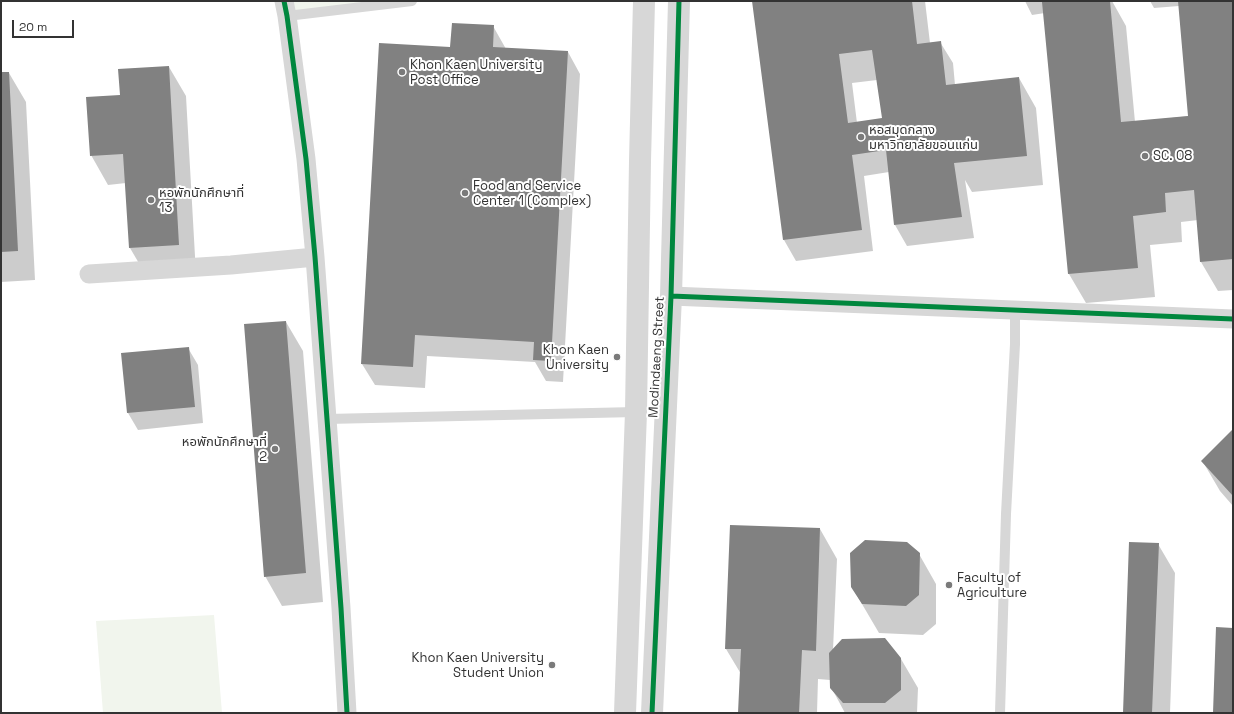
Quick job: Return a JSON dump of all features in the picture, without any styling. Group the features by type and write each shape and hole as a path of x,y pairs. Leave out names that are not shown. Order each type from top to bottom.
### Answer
{"street":[{"name":"Modindaeng Street","path":"625,713 636,412 644,1"},
{"name":"Modindaeng Street","path":"652,713 671,296 680,1"},
{"path":"286,8 306,159 315,257 341,608 347,713"},
{"path":"89,274 231,265 315,257"},
{"path":"671,296 1233,319"},
{"path":"628,619 656,621"}],"lane":[{"path":"286,8 412,1"},
{"path":"1000,713 1006,514 1015,344 1015,309"},
{"path":"327,419 636,412"}],"shaded area":[{"path":"284,1 412,1 287,16"},
{"path":"214,615 222,713 103,713 96,621"}],"building":[{"name":"หอสมุดกลาง มหาวิทยาลัยขอนแก่น","path":"752,1 912,1 917,44 941,41 946,85 1019,77 1027,156 954,163 962,217 894,225 886,150 852,155 862,230 783,240","holes":["872,50 882,118 848,123 839,54"]},
{"name":"SC. 08","path":"1110,1 1121,122 1188,116 1178,1 1233,1 1233,259 1200,262 1194,190 1165,193 1166,212 1133,216 1138,268 1068,274 1042,2"},
{"name":"Food and Service Center 1 (Complex)","path":"452,23 494,25 493,47 568,51 551,361 533,360 534,342 415,335 413,367 361,364 379,43 450,47"},
{"name":"หอพักนักศึกษาที่ 13","path":"169,66 179,245 129,248 123,154 90,156 86,97 120,95 118,69"},
{"path":"1,72 9,72 18,251 1,252"},
{"name":"หอพักนักศึกษาที่ 2","path":"286,321 306,573 264,577 244,324"},
{"path":"189,347 195,407 127,413 121,353"},
{"path":"1233,429 1233,496 1201,461"},
{"path":"730,525 820,528 816,651 802,650 799,713 738,713 741,649 725,649"},
{"path":"865,540 907,542 920,553 919,595 906,606 862,604 851,587 850,553"},
{"path":"1129,542 1159,543 1152,713 1123,713"},
{"path":"1216,627 1233,628 1233,713 1213,713"},
{"path":"885,638 901,658 901,690 885,703 843,703 830,688 829,653 842,639"}],"cycle path":[{"path":"284,1 306,159 315,257 341,608 347,713"},
{"path":"652,713 671,296 679,1"},
{"path":"671,296 1233,319"}],"place":[{"name":"Khon Kaen University Post Office","path":"402,72"},
{"name":"หอสมุดกลาง มหาวิทยาลัยขอนแก่น","path":"861,137"},
{"name":"SC. 08","path":"1145,156"},
{"name":"Food and Service Center 1 (Complex)","path":"465,193"},
{"name":"หอพักนักศึกษาที่ 13","path":"151,200"},
{"name":"Khon Kaen University","path":"617,357"},
{"name":"หอพักนักศึกษาที่ 2","path":"275,449"},
{"name":"Faculty of Agriculture","path":"949,585"},
{"name":"Khon Kaen University Student Union","path":"552,665"}]}
